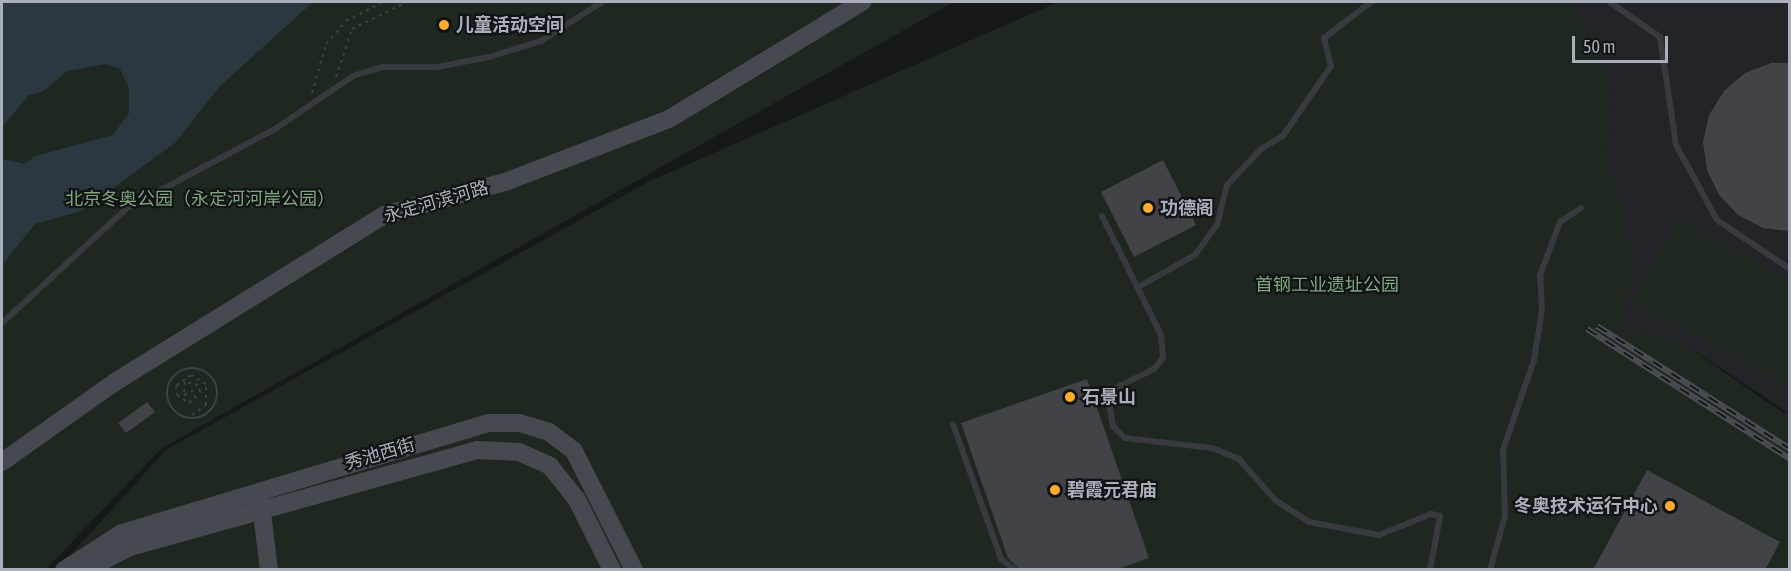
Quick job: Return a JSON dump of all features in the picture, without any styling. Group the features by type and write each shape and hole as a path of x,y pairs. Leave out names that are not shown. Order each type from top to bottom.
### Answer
{"street":[{"name":"永定河滨河路","path":"2,462 116,382 384,215 505,182 669,119 862,2"},
{"name":"秀池西街","path":"64,570 122,533 258,489 488,423 520,423 549,432 574,451 634,570"},
{"name":"秀池西街","path":"85,570 130,547 262,508 478,450 519,452 550,466 577,500 612,570"},
{"path":"258,489 269,570"}],"lane":[{"path":"2,323 127,208 331,91 382,67 437,67 541,41 602,2"},
{"path":"1138,287 1195,255 1217,225 1227,185 1261,149 1283,136 1331,66 1324,38 1371,2"},
{"path":"1610,2 1660,37 1676,145 1717,220 1790,269"},
{"path":"1490,570 1505,516 1503,450 1534,360 1542,310 1540,275 1560,222 1581,208"},
{"path":"1101,216 1161,335 1163,358 1154,369 1107,392 1113,426 1125,438 1212,448 1239,459 1275,500 1309,522 1380,535 1431,514 1440,516 1430,570"},
{"path":"953,424 1001,559 1015,570"}],"path":[{"path":"314,102 312,87 326,44 346,21 383,2"},
{"path":"331,91 352,29 407,2"},
{"path":"192,415 207,414 218,405 209,375 186,369 174,373 168,402 177,413 192,415 206,405 206,384 191,375 176,386 177,395 189,404 200,392 198,385 185,382 184,395 196,389"}],"shaded area":[{"path":"2,2 313,2 219,87 175,143 81,211 35,224 2,265 2,159 25,164 35,156 113,135 129,113 129,88 120,69 106,64 67,71 42,92 29,95 2,127"},
{"path":"1572,2 1789,2 1789,413 1682,343 1620,330 1635,263 1607,154 1611,84"}],"green space":[{"name":"北京冬奥公园（永定河河岸公园）","path":"2,2 954,2 162,448 45,570 2,569"},
{"name":"首钢工业遗址公园","path":"1058,2 1572,2 1611,84 1607,154 1635,263 1620,330 1682,343 1783,413 1789,412 1789,569 57,570 166,450 648,182"},
{"path":"1677,219 1789,279 1789,386 1633,302"}],"building":[{"path":"1771,63 1790,63 1790,231 1763,228 1738,215 1719,195 1707,170 1703,142 1709,115 1724,91 1745,73"},
{"name":"功德阁","path":"1163,160 1196,225 1134,257 1101,192"},
{"name":"碧霞元君庙","path":"1087,379 1149,558 1115,570 1020,570 1008,558 961,423"},
{"path":"147,402 155,412 126,433 118,423"},
{"name":"冬奥技术运行中心","path":"1647,470 1780,542 1765,570 1593,570"}],"railway":[{"path":"1597,326 1790,449"},
{"path":"1587,329 1790,459"}],"place":[{"name":"儿童活动空间","path":"444,25"},
{"name":"功德阁","path":"1148,208"},
{"name":"石景山","path":"1070,397"},
{"name":"碧霞元君庙","path":"1055,490"},
{"name":"冬奥技术运行中心","path":"1670,506"}]}
